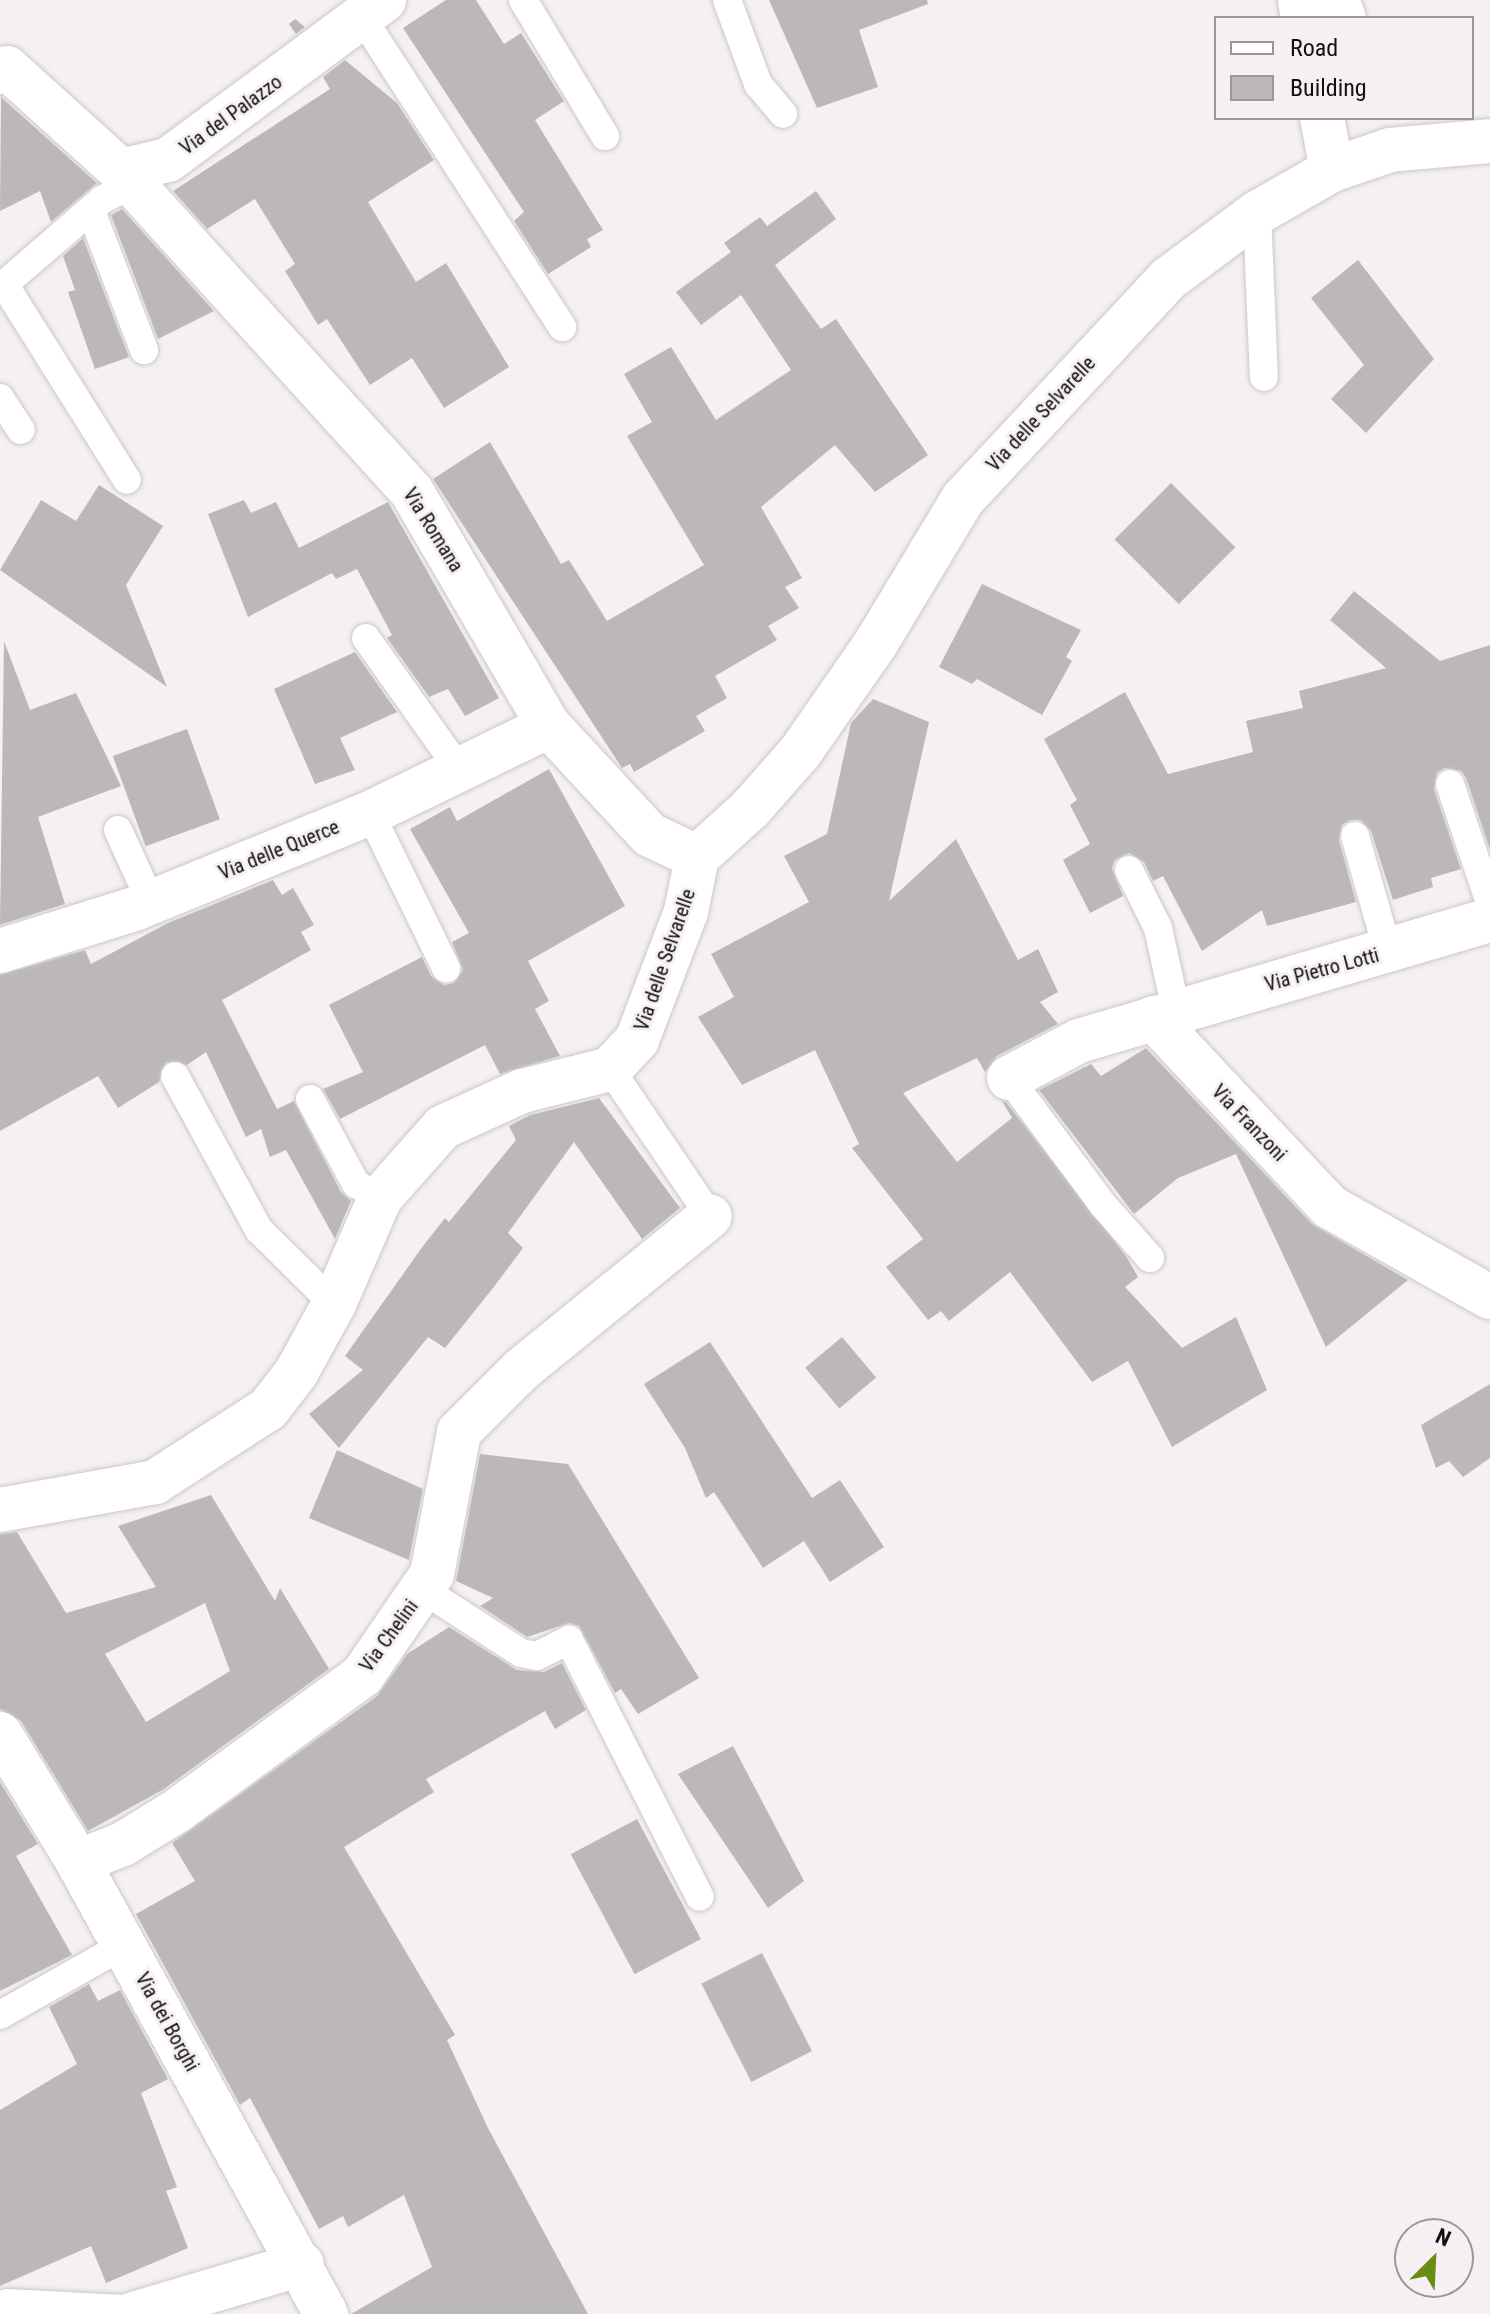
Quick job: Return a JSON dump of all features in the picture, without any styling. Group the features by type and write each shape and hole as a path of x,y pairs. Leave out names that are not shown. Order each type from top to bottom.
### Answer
{"street":[{"name":"Via del Palazzo","path":"126,179 168,160 374,10"},
{"path":"2,65 126,179"},
{"path":"1322,120 1332,170"},
{"name":"Via delle Selvarelle","path":"610,1069 637,1040 686,912 697,857 751,808 801,751 876,643 963,499 1006,449 1168,279 1257,213 1332,170 1384,134 1490,141"},
{"name":"Via Romana","path":"126,179 412,492 549,726 650,835 697,857"},
{"name":"Via delle Querce","path":"0,951 151,902 370,813 549,726"},
{"name":"Via Pietro Lotti","path":"1164,1014 1388,952 1490,920"},
{"path":"1009,1078 1079,1041 1164,1014"},
{"name":"Via Franzoni","path":"1164,1014 1330,1207 1490,1297"},
{"path":"0,1510 155,1482 268,1409 296,1373 334,1304 380,1198 443,1127 522,1091 610,1069"},
{"name":"Via Chelini","path":"78,1862 123,1844 178,1810 362,1676 432,1574 459,1432 522,1369 710,1216"},
{"name":"Via dei Borghi","path":"0,1734 78,1862 302,2264 326,2314"},
{"path":"138,2312 302,2264"}],"lane":[{"path":"523,0 605,136"},
{"path":"727,0 758,84 783,114"},
{"path":"374,10 562,327"},
{"path":"126,179 2,286 127,480"},
{"path":"91,211 144,350"},
{"path":"1257,213 1264,377"},
{"path":"0,398 21,430"},
{"path":"366,638 460,771"},
{"path":"1450,784 1490,903"},
{"path":"370,813 446,968"},
{"path":"118,830 151,902"},
{"path":"1355,836 1388,952"},
{"path":"1129,870 1158,928 1164,1014"},
{"path":"610,1069 710,1216"},
{"path":"175,1076 259,1230 334,1304"},
{"path":"1009,1078 1103,1205 1150,1258"},
{"path":"310,1099 356,1184 380,1198"},
{"path":"422,1589 521,1653 537,1656 569,1640 700,1897"},
{"path":"0,2015 124,1945"},
{"path":"7,2303 138,2312"}],"building":[{"path":"446,0 476,0 504,44 521,33 564,101 535,120 603,230 587,239 591,247 548,274 514,221 524,212 403,28"},
{"path":"769,0 927,0 928,4 859,30 878,87 817,108"},
{"path":"295,19 305,27 296,34 289,24"},
{"path":"345,60 397,103 434,160 368,202 416,282 446,263 509,367 444,408 412,358 370,385 327,319 318,325 285,271 295,264 255,199 207,229 173,191 330,89 323,77"},
{"path":"1,97 97,183 51,222 40,191 0,211"},
{"path":"816,191 836,219 775,265 821,329 836,319 928,455 875,492 835,445 761,507 802,578 785,587 799,608 768,626 777,640 715,676 727,698 696,716 705,731 634,772 630,764 622,768 433,479 490,442 561,564 569,560 607,621 704,565 627,436 652,422 624,374 671,347 716,420 791,370 741,295 701,325 676,292 731,252 724,243 760,217 767,226"},
{"path":"122,209 214,311 158,339 111,215"},
{"path":"83,238 129,357 95,369 68,292 75,290 63,256"},
{"path":"1358,260 1434,359 1366,433 1331,399 1364,365 1311,298"},
{"path":"1171,483 1235,547 1179,604 1114,540"},
{"path":"99,485 163,526 126,585 167,687 0,570 41,500 76,521"},
{"path":"244,500 251,513 276,502 299,548 388,502 499,698 465,716 448,689 429,697 387,638 392,635 357,569 336,579 332,573 248,617 208,514"},
{"path":"982,584 1081,630 1066,657 1072,661 1042,715 977,679 972,684 939,667"},
{"path":"1354,591 1440,661 1490,645 1490,850 1466,778 1461,771 1445,768 1437,773 1434,789 1461,869 1431,878 1433,887 1393,900 1371,831 1360,820 1351,820 1342,825 1339,840 1356,902 1267,926 1262,910 1202,951 1163,876 1153,881 1144,862 1129,853 1115,860 1112,868 1123,896 1090,913 1063,860 1090,844 1070,805 1077,800 1044,739 1125,692 1168,774 1253,752 1246,721 1303,708 1299,691 1386,668 1330,620"},
{"path":"4,641 30,710 76,693 121,786 38,817 65,904 0,925"},
{"path":"355,652 397,712 340,738 355,770 315,784 274,689"},
{"path":"873,699 929,722 889,901 956,839 1018,960 1038,949 1058,992 1040,1002 1058,1024 997,1056 985,1072 977,1058 903,1093 957,1162 1012,1118 1002,1101 1006,1102 1126,1256 1138,1277 1125,1287 1182,1348 1236,1317 1267,1390 1172,1447 1128,1361 1092,1382 1010,1272 949,1321 941,1311 928,1320 886,1267 923,1239 852,1148 859,1144 815,1050 742,1085 698,1017 734,997 711,954 809,902 784,856 827,834 851,723"},
{"path":"187,729 220,819 146,846 113,756"},
{"path":"549,769 625,906 528,961 549,1001 535,1009 560,1056 500,1074 485,1045 340,1119 323,1089 363,1072 329,1005 422,957 431,976 444,985 454,983 463,970 452,942 469,933 410,829 450,807 457,821"},
{"path":"273,880 282,895 293,888 314,925 301,932 311,950 222,1000 277,1109 294,1101 341,1192 351,1201 335,1239 286,1150 270,1157 261,1129 246,1137 206,1052 187,1065 166,1062 159,1082 118,1108 98,1076 0,1131 0,975 85,950 91,964 168,923"},
{"path":"1146,1048 1312,1224 1408,1280 1326,1347 1236,1154 1178,1178 1134,1214 1039,1090 1091,1064 1101,1076"},
{"path":"599,1098 680,1208 642,1239 574,1142 508,1233 523,1248 493,1288 445,1348 428,1337 339,1448 309,1414 363,1370 345,1356 445,1218 449,1222 516,1140 509,1126 530,1115"},
{"path":"842,1337 876,1378 839,1408 805,1368"},
{"path":"710,1342 812,1498 840,1480 884,1547 830,1582 804,1541 763,1568 714,1492 706,1498 685,1448 644,1384"},
{"path":"1490,1384 1490,1458 1463,1477 1449,1461 1436,1468 1421,1425"},
{"path":"337,1450 423,1489 409,1560 309,1518"},
{"path":"480,1454 568,1464 699,1678 638,1714 621,1689 615,1693 579,1626 569,1623 527,1637 480,1606 493,1598 456,1581"},
{"path":"211,1495 275,1601 280,1588 329,1669 164,1789 88,1831 21,1721 0,1709 0,1534 17,1532 66,1613 156,1587 118,1526","holes":["205,1603 230,1671 146,1722 105,1654"]},
{"path":"449,1627 517,1670 544,1672 562,1663 586,1710 555,1729 545,1711 426,1779 434,1792 344,1847 455,2035 447,2040 488,2128 588,2314 351,2314 432,2267 404,2195 348,2227 343,2216 319,2229 250,2098 240,2105 136,1914 195,1881 172,1843 377,1696 407,1654"},
{"path":"733,1746 804,1881 768,1908 678,1774"},
{"path":"0,1782 38,1844 16,1856 72,1955 0,1991"},
{"path":"637,1819 701,1939 635,1974 571,1854"},
{"path":"762,1953 812,2051 751,2082 701,1984"},
{"path":"89,1984 98,2001 120,1990 168,2079 141,2093 177,2187 166,2191 188,2248 106,2283 91,2246 0,2286 0,2110 77,2064 49,2007"}]}
